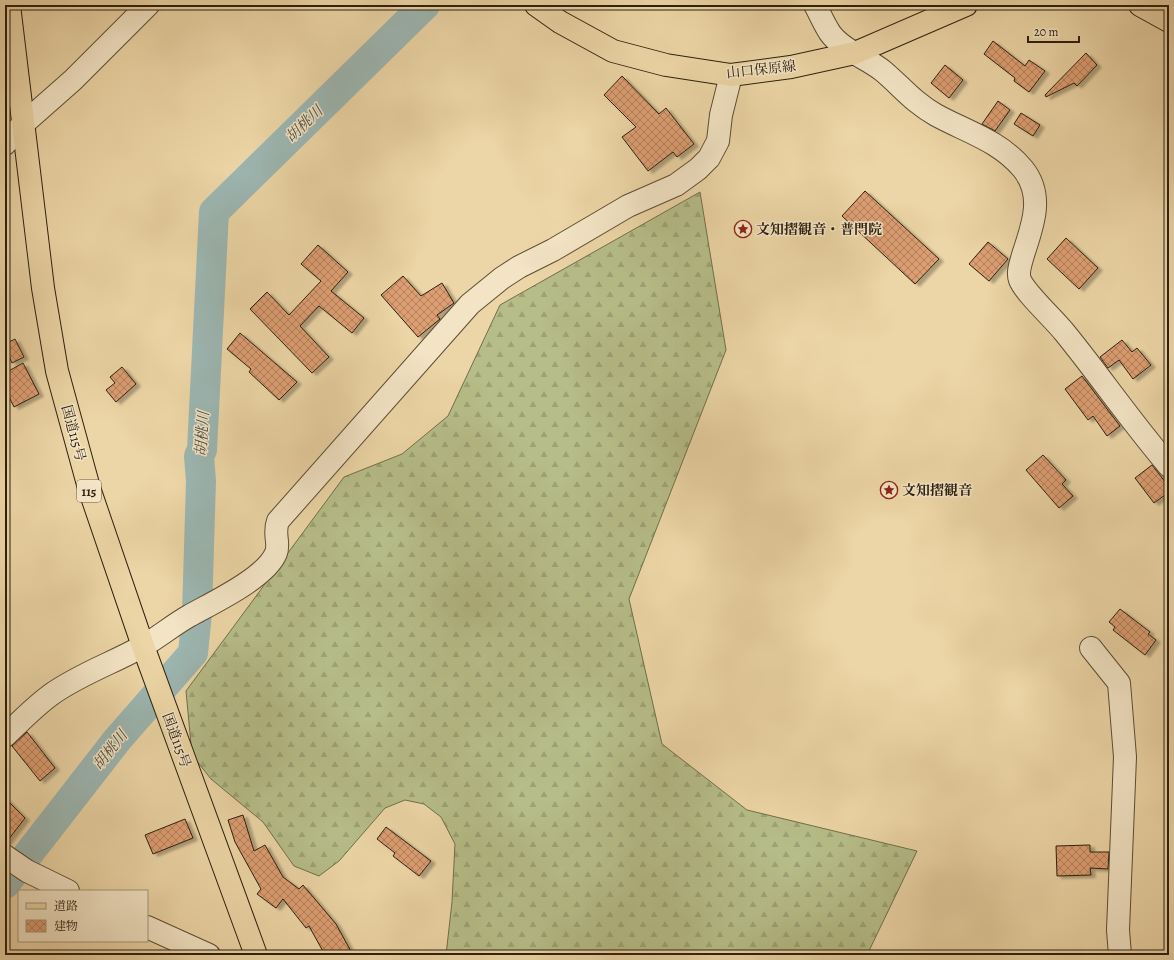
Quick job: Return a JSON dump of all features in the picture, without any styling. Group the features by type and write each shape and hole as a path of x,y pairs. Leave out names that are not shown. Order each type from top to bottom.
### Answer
{"main road":[{"name":"国道115号","path":"9,5 22,125 43,288 57,371 88,488 143,646 256,955"},
{"name":"山口保原線","path":"536,5 560,22 613,50 666,65 731,76 791,67 855,53 966,5"},
{"path":"1140,5 1169,21"}],"street":[{"path":"5,144 22,125 73,80 148,5"},
{"path":"815,5 830,33 839,42 883,71 913,100 936,115 997,145 1022,168 1028,176 1037,205 1019,270 1020,280 1027,290 1065,332 1135,426 1169,466"},
{"path":"5,736 52,694 78,678 143,646 188,616 224,598 264,570 276,553 277,542 275,529 278,521 470,304 502,278 519,267 553,250 628,206 676,185 698,169 709,158 718,141 721,115 731,76"},
{"path":"1090,648 1119,683 1125,757 1118,930 1120,955"},
{"path":"5,856 27,871 66,890"},
{"path":"148,927 209,955"}],"green space":[{"path":"700,192 726,350 629,599 662,744 747,810 917,851 867,955 446,955 452,902 455,844 441,817 424,804 405,800 385,808 339,861 319,876 294,866 263,822 211,779 192,755 186,691 344,477 402,454 448,416 500,305"}],"building":[{"path":"993,41 1025,66 1029,60 1045,71 1029,92 1014,81 1015,78 984,54"},
{"path":"1086,53 1097,65 1077,86 1074,83 1046,97 1045,95"},
{"path":"945,65 963,80 949,98 931,83"},
{"path":"622,76 659,114 666,108 694,144 677,157 673,152 648,171 622,137 636,127 604,95"},
{"path":"998,101 1010,110 995,131 982,124"},
{"path":"1021,113 1040,125 1033,136 1014,124"},
{"path":"865,191 939,259 915,284 842,216"},
{"path":"1066,238 1098,268 1079,289 1047,259"},
{"path":"988,242 1008,259 989,281 969,264"},
{"path":"318,245 348,272 331,291 364,318 352,333 319,306 300,326 329,357 312,373 250,309 267,292 289,315 321,281 301,264"},
{"path":"403,276 421,296 442,283 454,303 437,315 440,319 418,337 381,295"},
{"path":"240,333 297,382 279,400 249,372 251,369 227,349"},
{"path":"15,339 24,357 12,363 5,348 5,344"},
{"path":"1122,340 1132,352 1137,348 1151,365 1133,379 1119,360 1108,368 1100,357"},
{"path":"23,363 39,394 14,407 5,389 5,373"},
{"path":"122,367 136,384 116,402 106,390 115,383 110,377"},
{"path":"1082,376 1120,426 1107,436 1093,416 1088,420 1065,389"},
{"path":"1043,455 1066,480 1062,484 1073,496 1059,508 1026,470"},
{"path":"1152,465 1169,487 1169,492 1154,503 1135,478"},
{"path":"1120,609 1150,632 1148,634 1156,640 1145,655 1113,630 1115,627 1109,622"},
{"path":"27,732 55,768 40,781 12,746"},
{"path":"5,798 25,818 5,844"},
{"path":"243,815 254,851 265,845 283,877 299,889 303,885 336,924 353,955 325,955 309,926 306,928 283,899 276,908 257,894 261,889 235,842 228,820"},
{"path":"185,819 193,838 153,854 145,835"},
{"path":"386,827 431,861 419,876 393,856 395,853 377,839"},
{"path":"1090,845 1090,852 1109,852 1108,869 1090,868 1091,875 1057,876 1056,846"}],"waterway":[{"name":"胡桃川","path":"5,884 117,740 193,653 197,613 201,481 199,456 202,450 214,212 425,5"}],"place":[{"name":"文知摺観音・普門院","path":"743,229"},
{"name":"文知摺観音","path":"889,490"}]}
